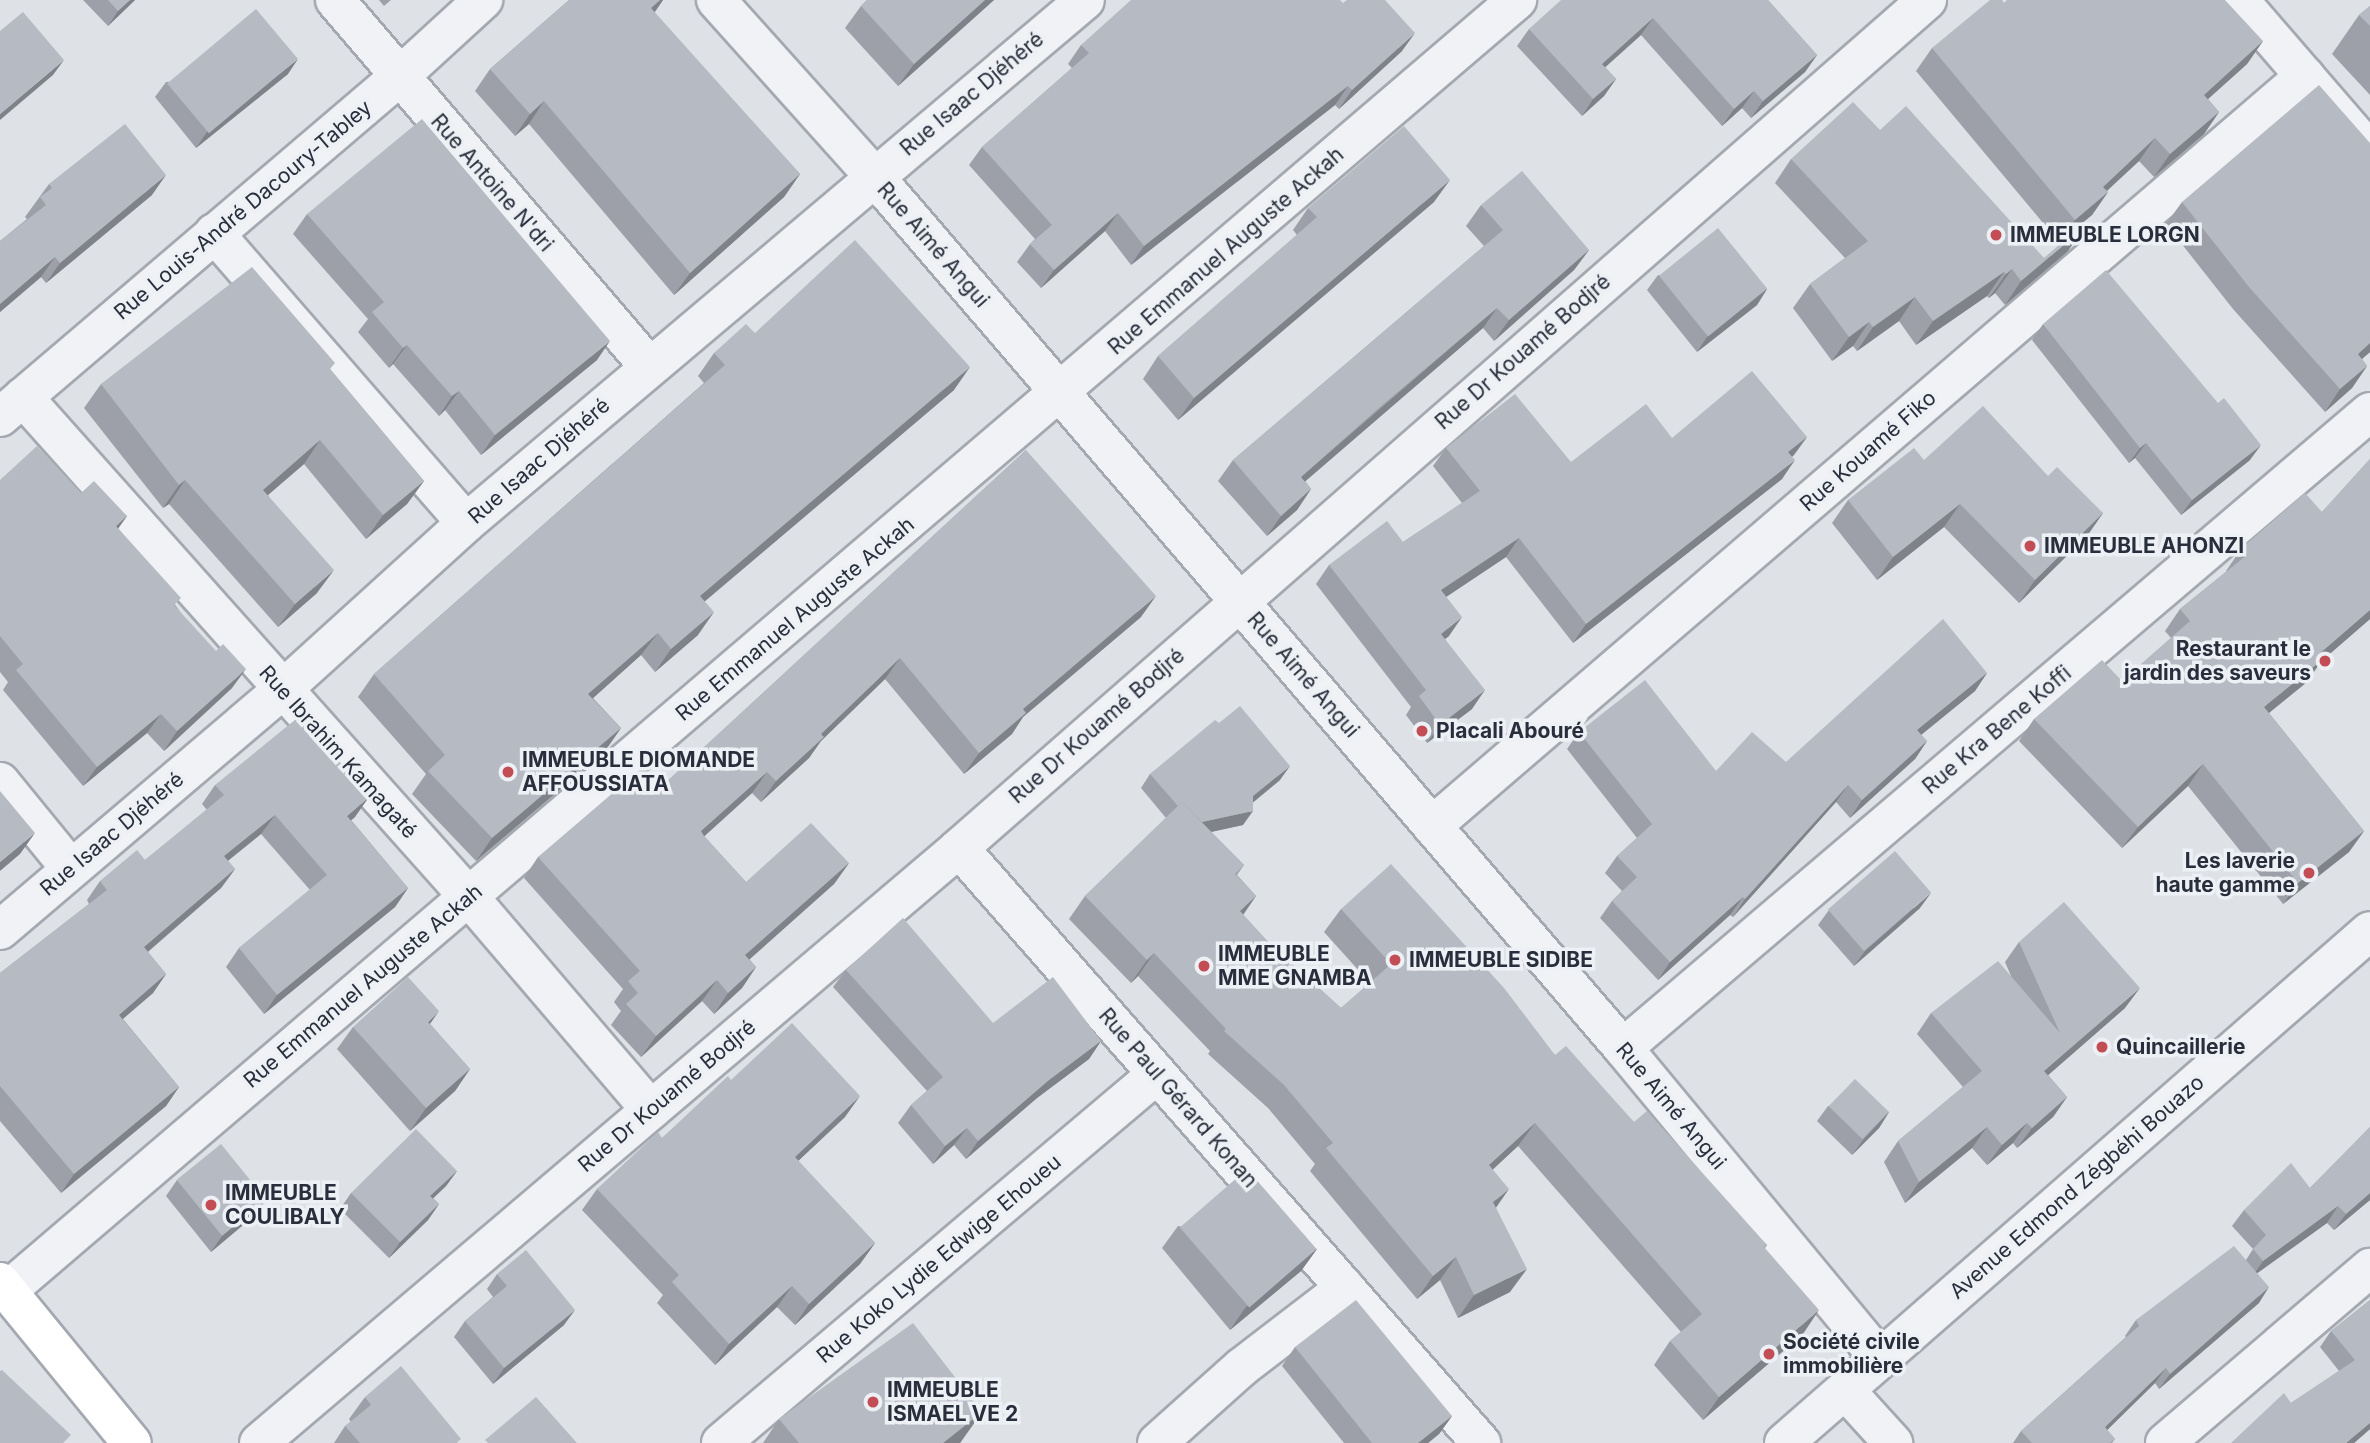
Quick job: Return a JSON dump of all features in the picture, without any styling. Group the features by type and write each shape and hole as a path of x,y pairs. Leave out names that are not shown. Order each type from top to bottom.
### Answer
{"street":[{"name":"Rue Antoine N'dri","path":"335,0 649,366"},
{"name":"Rue Louis-André Dacoury-Tabley","path":"12,407 400,76 483,0"},
{"name":"Rue Aimé Angui","path":"716,0 874,176 1623,1048 1880,1359"},
{"name":"Rue Isaac Djéhéré","path":"0,930 282,690 466,523 649,366 1085,0"},
{"name":"Rue Emmanuel Auguste Ackah","path":"4,1286 469,897 1517,0"},
{"path":"2239,0 2370,152"},
{"name":"Rue Dr Kouamé Bodjré","path":"260,1443 959,848 1914,4"},
{"name":"Rue Kouamé Fiko","path":"1432,826 2305,76"},
{"path":"214,233 466,523"},
{"name":"Rue Ibrahim Kamagaté","path":"12,407 282,690 469,897 651,1110"},
{"name":"Rue Kra Bene Koffi","path":"1623,1048 2370,412"},
{"path":"0,782 71,869"},
{"name":"Rue Paul Gérard Konan","path":"959,848 1481,1443"},
{"name":"Avenue Edmond Zégbéhi Bouazo","path":"1784,1443 2370,931"},
{"name":"Rue Koko Lydie Edwige Ehoueu","path":"722,1443 1157,1074"},
{"path":"2165,1443 2370,1268"},
{"path":"4,1286 132,1443"},
{"path":"1157,1443 1242,1367 1345,1288"},
{"path":"1845,1390 1893,1443"}],"building":[{"path":"108,0 130,0 118,11"},
{"path":"569,0 660,0 651,8 800,174 690,273 544,101 530,114 490,69"},
{"path":"867,0 985,0 914,64 861,6"},
{"path":"1131,0 1340,0 1343,3 1347,0 1385,0 1415,33 1352,90 1348,86 1144,246 1118,213 1054,270 1030,244 1052,225 982,147 1089,53 1081,45"},
{"path":"1561,0 1768,0 1817,55 1763,101 1754,91 1734,109 1653,18 1602,64 1616,79 1593,99 1529,29"},
{"path":"1990,0 2002,0 2004,3 2007,0 2225,0 2263,41 2204,95 2219,112 2170,154 2155,138 2103,187 2108,192 2075,220 1932,48"},
{"path":"2370,6 2370,26 2359,15"},
{"path":"256,9 298,59 209,133 167,84"},
{"path":"23,12 64,60 0,114 0,31"},
{"path":"2319,85 2370,143 2370,343 2358,354 2367,366 2340,389 2249,287 2182,202"},
{"path":"1853,102 1880,130 1906,106 2044,258 2083,224 2085,227 2021,281 2012,269 2006,274 2004,272 1933,321 1915,297 1873,327 1869,322 1849,337 1810,284 1868,241 1791,159"},
{"path":"422,119 610,341 495,435 459,391 452,396 407,345 403,348 372,312 384,302 307,214"},
{"path":"125,124 166,175 60,263 55,257 0,304 0,241 46,205 40,197 52,188 49,184"},
{"path":"1404,126 1450,180 1194,398 1158,356 1317,217 1308,208"},
{"path":"1522,171 1589,250 1509,320 1497,308 1380,407 1301,477 1311,489 1281,516 1233,460 1503,230 1481,205"},
{"path":"1718,228 1767,289 1708,336 1659,276"},
{"path":"855,240 970,367 700,596 714,612 671,649 658,633 588,694 621,728 492,838 428,771 445,755 374,674 725,365 714,353 746,324 755,333"},
{"path":"252,267 335,363 330,369 424,481 383,515 320,440 263,490 334,570 295,604 185,480 179,485 101,384"},
{"path":"2106,270 2218,403 2224,398 2261,445 2192,500 2146,443 2140,448 2043,324"},
{"path":"1752,371 1807,437 1788,452 1795,460 1586,624 1519,538 1441,590 1462,617 1441,634 1485,690 1440,725 1419,696 1426,690 1329,565 1387,521 1403,542 1480,491 1446,448 1515,394 1571,462 1646,404 1672,438"},
{"path":"1983,406 2048,476 2057,467 2103,513 2035,580 1960,504 1893,557 1848,500 1914,448 1924,460"},
{"path":"37,446 81,493 94,481 127,516 116,526 181,598 174,605 216,651 223,644 246,669 177,731 161,714 97,767 16,670 23,664 0,636 0,480"},
{"path":"1026,450 1156,596 1023,709 1026,713 979,753 900,658 821,734 824,737 776,781 767,772 701,831 704,836 746,882 811,823 849,863 745,955 756,967 728,993 717,980 656,1036 626,1004 638,993 628,981 640,971 538,857 643,767 661,787"},
{"path":"2370,459 2370,610 2318,655 2322,660 2264,707 2364,831 2298,883 2203,764 2138,827 2034,719 2102,660 2122,681 2190,621 2180,609 2247,555 2241,549 2305,493 2322,512"},
{"path":"1943,619 1987,673 1917,730 1927,741 1862,800 1848,785 1745,899 1743,897 1670,962 1612,901 1637,877 1617,856 1652,824 1579,732 1645,680 1716,771 1752,732 1786,762"},
{"path":"1240,706 1290,766 1253,796 1253,811 1202,822 1182,802 1178,806 1150,774 1215,720 1219,723"},
{"path":"301,715 369,797 347,816 408,888 277,995 239,948 327,875 275,815 224,856 235,869 144,947 166,974 119,1015 179,1087 74,1174 0,1086 0,973 107,890 100,881 137,850 145,860 224,795 215,785"},
{"path":"0,791 35,833 0,862"},
{"path":"1182,802 1244,865 1235,874 1256,896 1240,911 1271,945 1341,1008 1391,964 1341,909 1391,864 1504,988 1555,1055 1566,1046 1634,1122 1647,1111 1767,1245 1764,1247 1819,1310 1719,1397 1670,1341 1702,1314 1535,1123 1489,1165 1509,1189 1493,1202 1527,1269 1474,1295 1456,1257 1433,1276 1326,1148 1333,1143 1284,1085 1224,1031 1226,1029 1154,953 1147,960 1085,896"},
{"path":"1895,851 1931,893 1864,951 1828,909"},
{"path":"2064,902 2140,988 2044,1071 2067,1097 2032,1128 2027,1123 2002,1145 1987,1127 1919,1182 1898,1141 1982,1071 1931,1013 1998,961 2060,1033 2019,942"},
{"path":"903,918 993,1023 1053,977 1101,1041 1049,1080 978,1141 967,1128 945,1146 911,1105 943,1077 846,970"},
{"path":"408,977 439,1011 428,1022 470,1069 426,1108 353,1027"},
{"path":"792,1023 860,1096 795,1157 875,1243 809,1304 792,1286 729,1344 672,1282 679,1275 597,1189 658,1132 662,1138 728,1076 731,1080"},
{"path":"1855,1079 1889,1112 1862,1139 1829,1106"},
{"path":"2370,1127 2370,1193 2346,1214 2338,1206 2263,1261 2253,1249 2266,1235 2244,1210 2291,1163 2310,1188"},
{"path":"416,1129 457,1171 430,1196 439,1204 400,1242 351,1193"},
{"name":"IMMEUBLE COULIBALY","path":"221,1144 266,1200 222,1236 177,1180"},
{"path":"1247,1169 1317,1249 1249,1307 1180,1227"},
{"path":"2234,1246 2269,1287 2170,1374 2166,1368 2105,1427 2115,1439 2110,1443 2032,1443 2021,1431 2139,1326 2136,1320"},
{"path":"526,1250 575,1310 504,1368 465,1321 507,1286 497,1274"},
{"path":"1356,1300 1452,1416 1418,1443 1372,1443 1295,1347"},
{"path":"2370,1300 2370,1423 2346,1443 2231,1443 2284,1393 2291,1403 2355,1360 2331,1331"},
{"path":"913,1323 982,1412 943,1443 799,1443 779,1419"},
{"path":"401,1366 461,1439 456,1443 360,1443 345,1426 371,1405 365,1397"},
{"path":"2,1370 71,1435 63,1443 0,1443"},
{"path":"536,1397 577,1443 488,1443 485,1440"}],"place":[{"name":"IMMEUBLE LORGN","path":"1996,235"},
{"name":"IMMEUBLE AHONZI","path":"2030,546"},
{"name":"Restaurant le jardin des saveurs","path":"2325,661"},
{"name":"Placali Abouré","path":"1422,731"},
{"name":"IMMEUBLE DIOMANDE AFFOUSSIATA","path":"508,772"},
{"name":"Les laverie haute gamme","path":"2309,873"},
{"name":"IMMEUBLE SIDIBE","path":"1395,960"},
{"name":"IMMEUBLE MME GNAMBA","path":"1204,966"},
{"name":"Quincaillerie","path":"2102,1047"},
{"name":"IMMEUBLE COULIBALY","path":"211,1205"},
{"name":"Société civile immobilière","path":"1769,1354"},
{"name":"IMMEUBLE ISMAEL VE 2","path":"873,1402"}]}
